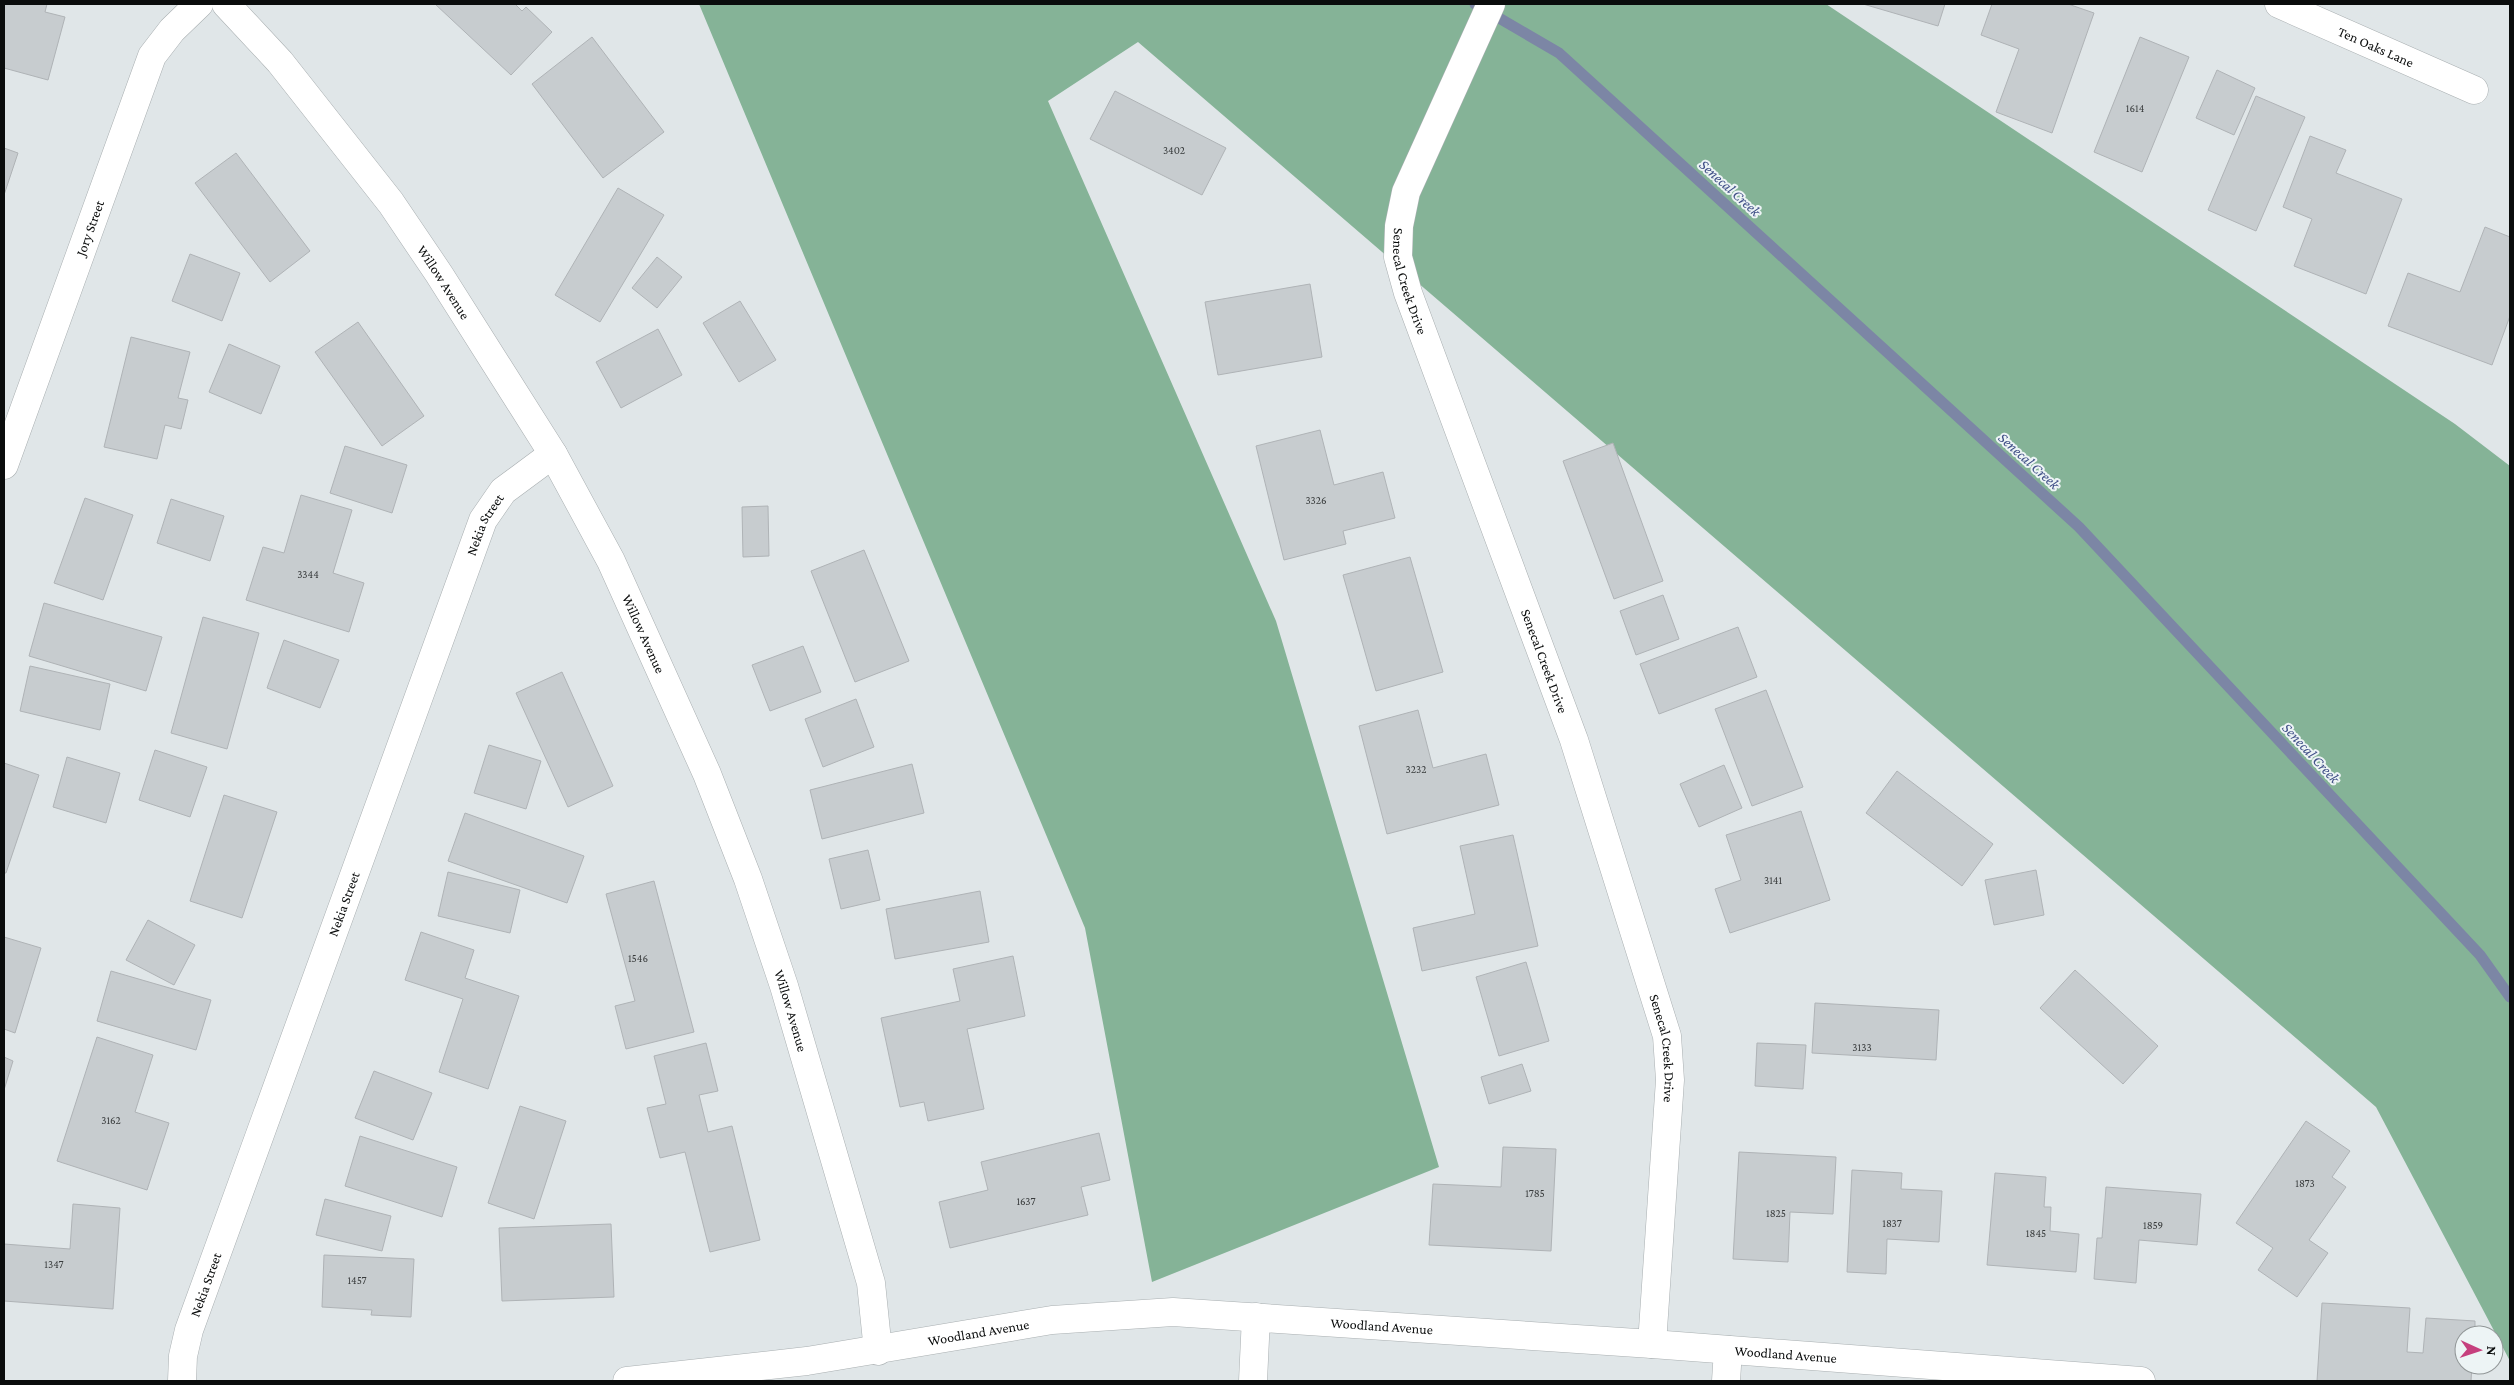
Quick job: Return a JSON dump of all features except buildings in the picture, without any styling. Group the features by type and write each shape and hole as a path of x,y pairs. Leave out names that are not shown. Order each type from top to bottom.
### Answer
{"street":[{"name":"Jory Street","path":"4,465 152,56 172,30 199,4"},
{"name":"Willow Avenue","path":"226,4 280,62 391,203 439,274 553,454 624,588 703,765 748,879 792,1014 871,1283 878,1351"},
{"name":"Senecal Creek Drive","path":"1490,4 1406,192 1399,226 1398,257 1408,293 1574,740 1667,1036 1670,1080 1652,1344"},
{"name":"Ten Oaks Lane","path":"2279,4 2474,90"},
{"name":"Nekia Street","path":"182,1381 183,1356 189,1330 483,520 503,491 553,454"},
{"name":"Woodland Avenue","path":"627,1381 878,1351 1052,1320 1173,1312 1652,1344 2141,1381"},
{"path":"1253,1381 1256,1317"},
{"path":"1726,1381 1728,1350"}],"green space":[{"path":"699,4 1826,4 2455,424 2510,466 2510,1361 2504,1350 2504,1325 2491,1325 2376,1107 1138,42 1048,101 1276,621 1439,1167 1152,1282 1085,928"}],"waterway":[{"name":"Senecal Creek","path":"1475,4 1559,53 2079,527 2480,955 2510,997"}]}
